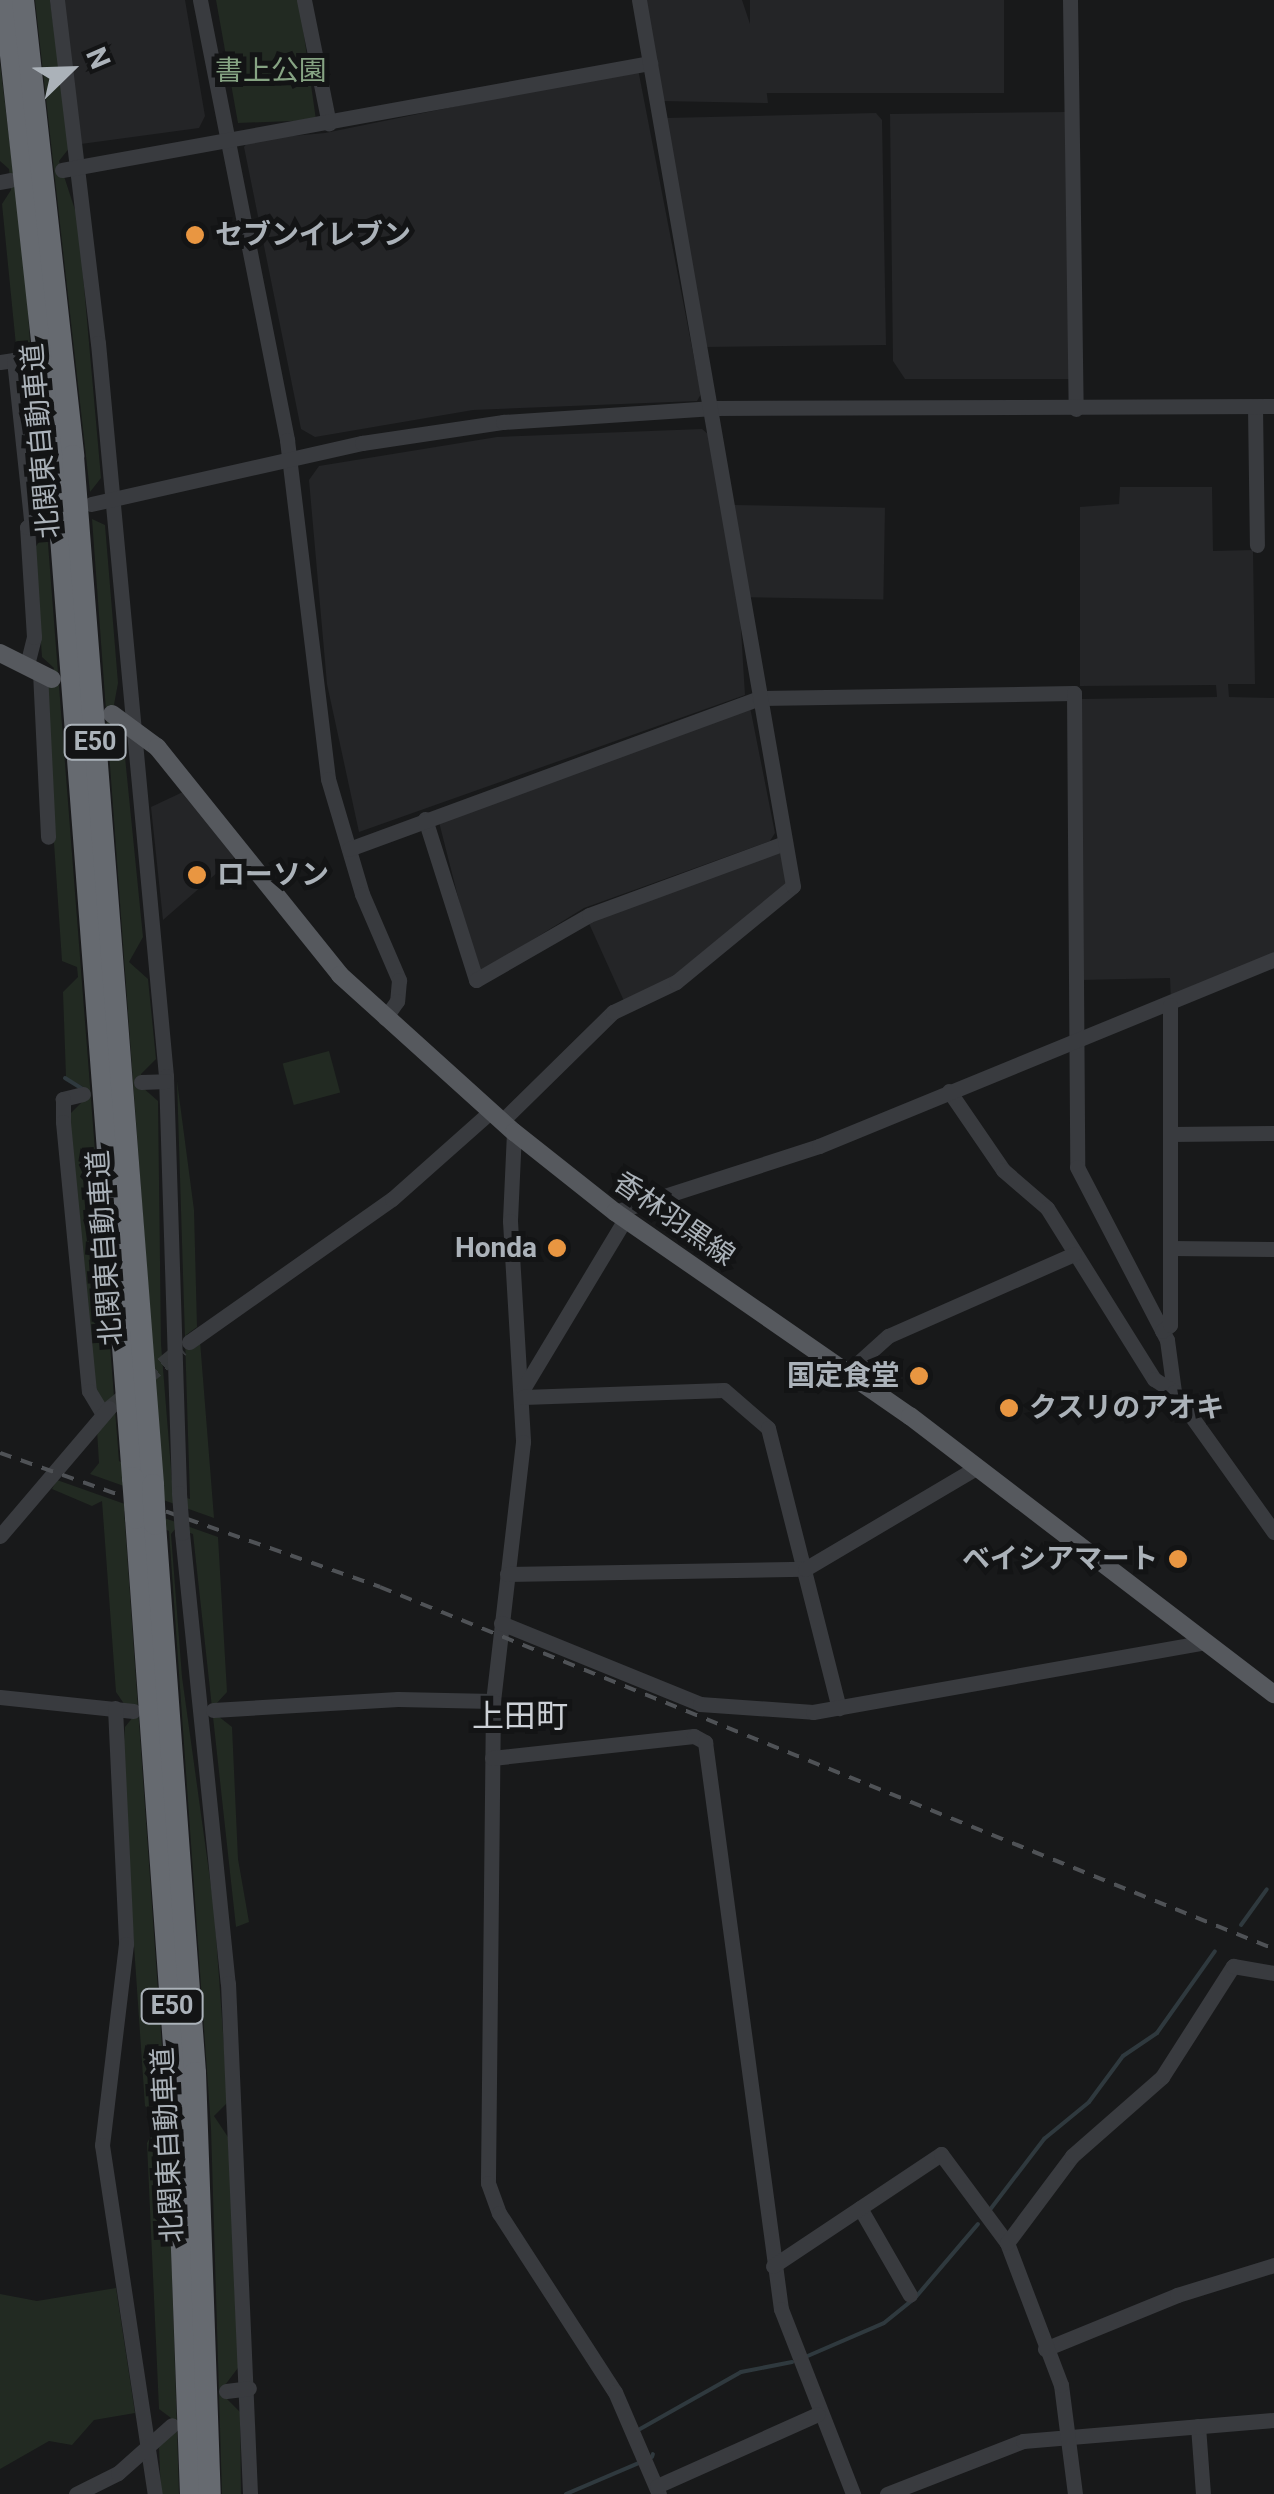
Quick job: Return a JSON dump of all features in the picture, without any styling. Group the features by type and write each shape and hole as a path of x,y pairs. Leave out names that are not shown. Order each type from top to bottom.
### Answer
{"highway":[{"name":"北関東自動車道","path":"23,0 71,436 143,1482 196,2089 210,2494"},
{"name":"北関東自動車道","path":"2,1 16,78 55,459 143,1482"},
{"name":"北関東自動車道","path":"146,1521 173,2022 191,2494"}],"main road":[{"path":"0,653 40,672"},
{"name":"香林羽黒線","path":"112,714 156,746 279,906 385,1018 502,1121 620,1216 848,1372 1200,1643 1274,1694"}],"street":[{"path":"57,0 70,168 113,500 130,726 166,1081 179,1493 224,1935 249,2388 250,2494"},
{"path":"200,0 290,458 318,724 348,849 399,980 397,1001 385,1018"},
{"path":"304,0 328,124"},
{"path":"188,1342 502,1121 612,1012 676,982 789,891 785,843 758,698 714,408 640,0"},
{"path":"1070,0 1076,409"},
{"path":"70,168 224,136 328,124 650,63"},
{"path":"0,362 14,360 38,518 34,643 40,672 48,837"},
{"path":"1256,406 1257,544"},
{"path":"91,504 290,458 469,426 714,408 1274,406"},
{"path":"348,849 758,698 1074,693 1078,1175 1162,1331 1174,1392"},
{"path":"425,819 476,980 588,915 785,843"},
{"path":"523,1393 620,1216 819,1146 1170,1005 1274,959"},
{"path":"1162,1331 1170,1324 1170,1005"},
{"path":"141,1082 166,1081"},
{"path":"949,1091 1003,1170 1047,1208 1154,1379 1174,1392 1274,1532"},
{"path":"0,1536 106,1411 89,1391 62,1122 63,1100 83,1094"},
{"path":"502,1121 523,1393 523,1464 493,1701 490,2190 615,2392 658,2490 818,2414"},
{"path":"1170,1134 1274,1133"},
{"path":"1170,1248 1274,1249"},
{"path":"848,1372 888,1336 1074,1254"},
{"path":"523,1393 724,1390 768,1428 839,1708"},
{"path":"507,1574 805,1569 976,1468"},
{"path":"501,1623 700,1704 839,1708 1200,1643"},
{"path":"0,1697 133,1711"},
{"path":"213,1710 398,1699 493,1701"},
{"path":"115,1708 126,1944 102,2145 155,2494"},
{"path":"492,1758 694,1736 705,1742 773,2266 788,2334 854,2494"},
{"path":"1007,2244 1072,2156 1162,2078 1233,1966 1274,1974"},
{"path":"773,2266 942,2154 1007,2244 1061,2385 1064,2437 1075,2494"},
{"path":"860,2208 910,2296"},
{"path":"1046,2349 1177,2294 1274,2265"},
{"path":"226,2391 249,2388"},
{"path":"887,2494 1004,2445 1274,2420"},
{"path":"76,2494 112,2477 172,2426"},
{"path":"1198,2426 1203,2494"}],"shaded area":[{"path":"63,0 185,0 205,116 199,128 81,144"},
{"path":"645,0 742,0 763,63 768,103 661,101"},
{"path":"750,0 1004,0 1004,93 750,93"},
{"path":"638,69 701,394 697,401 473,410 315,437 301,429 244,147 249,140 325,133"},
{"path":"1067,112 1070,379 905,379 893,361 890,114"},
{"path":"876,113 882,120 886,345 705,347 666,118"},
{"path":"702,429 708,434 740,614 745,695 359,832 327,684 309,480 319,466 497,437"},
{"path":"1120,487 1212,487 1213,551 1253,550 1255,684 1228,684 1229,697 1274,698 1274,954 1171,1002 1170,978 1080,980 1082,699 1217,697 1216,685 1080,686 1080,507 1119,504"},
{"path":"734,505 885,508 883,600 732,597"},
{"path":"750,707 775,833 770,841 584,908 484,970 476,968 439,822"},
{"path":"185,791 235,857 163,920 151,807"},
{"path":"781,850 787,884 672,977 624,1001 587,919"}],"green space":[{"path":"35,0 50,0 70,147 59,161 78,219 101,478 90,492"},
{"name":"書上公園","path":"216,0 299,0 316,120 238,123"},
{"path":"0,63 25,269 41,503 31,497 2,204 11,190 9,169 0,161"},
{"path":"92,519 105,525 118,683 111,721 123,737 143,937 129,962 148,979 156,1059 141,1074 142,1087 158,1101 161,1344 173,1494 190,1499 177,1081 194,1210 197,1327 186,1335 200,1341 214,1518 90,1474 99,1463 97,1430 111,1414 95,1390 68,1116 84,1100 82,1086 66,1077 63,992 78,977 77,967 62,961 44,695 54,668 42,657 34,549 47,531 119,1461 163,1491"},
{"path":"329,1051 340,1093 294,1105 283,1063"},
{"path":"57,1480 218,1537 227,1692 216,1704 218,1716 232,1727 238,1859 249,1922 236,1927 193,1534 176,1528 171,1534 182,1677 214,1908 228,2102 214,2116 228,2137 241,2364 225,2385 227,2399 240,2412 241,2494 222,2494 211,2128 169,1531 124,1511 167,2118 179,2494 161,2494 159,2448 171,2418 159,2409 147,2143 160,2118 145,2106 122,1770 125,1727 133,1717 116,1692 102,1501 92,1506 52,1489"},
{"path":"116,2288 135,2413 94,2420 72,2445 49,2441 0,2469 0,2294 37,2301"}],"waterway":[{"path":"65,1078 81,1088"},
{"path":"1241,1925 1267,1889"},
{"path":"989,2211 1044,2139 1089,2102 1123,2056 1157,2033 1215,1951"},
{"path":"803,2358 884,2323 915,2298 978,2224"},
{"path":"640,2429 741,2372 792,2362"},
{"path":"566,2494 641,2462"}],"tunnel":[{"path":"109,1408 182,1348"}],"railway":[{"path":"0,1453 380,1587 1274,1949"}],"place":[{"name":"セブンイレブン","path":"195,235"},
{"name":"ローソン","path":"197,875"},
{"name":"Honda","path":"557,1248"},
{"name":"国定食堂","path":"919,1376"},
{"name":"クスリのアオキ","path":"1009,1408"},
{"name":"ベイシアマート","path":"1178,1559"}],"district":[{"name":"上田町","path":"520,1716"}]}
